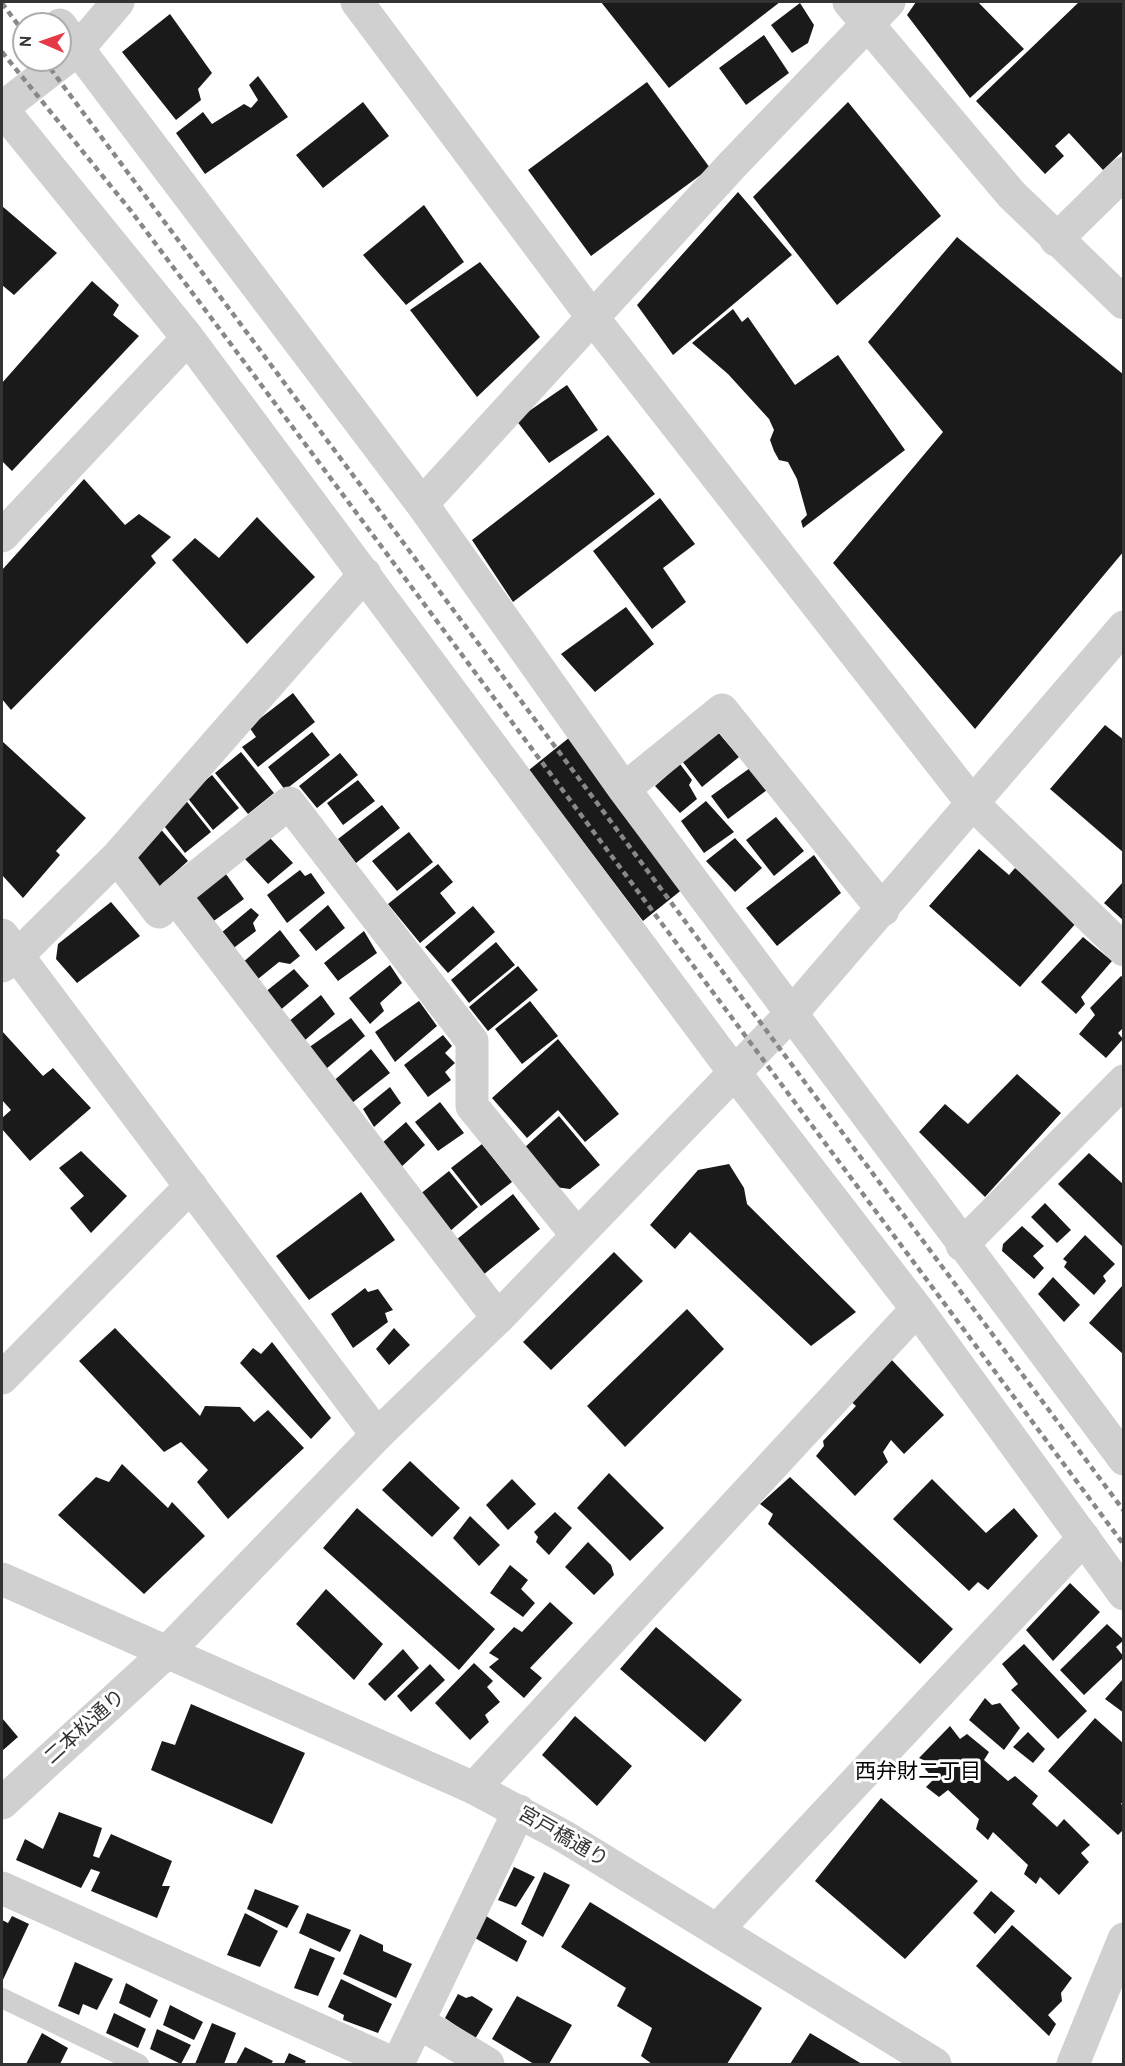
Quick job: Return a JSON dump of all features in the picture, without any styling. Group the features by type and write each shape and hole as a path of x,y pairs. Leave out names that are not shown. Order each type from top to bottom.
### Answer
{"street":[{"path":"72,29 118,2"},
{"path":"357,2 593,318 973,804 1124,950"},
{"path":"422,504 733,164 858,13 889,2"},
{"path":"858,13 979,159 1056,240 1124,303"},
{"path":"72,41 422,504 624,789 962,1245 1124,1459"},
{"path":"33,72 2,108 188,338 734,1072 917,1309 1124,1594"},
{"path":"1056,240 1124,173"},
{"path":"2,536 188,338"},
{"path":"365,574 117,857 7,952 191,1185 377,1435"},
{"name":"二本松通り","path":"2,1803 168,1651 377,1435 498,1318 791,1014 883,910 1124,627"},
{"path":"624,789 722,710 883,910"},
{"path":"117,857 159,912 174,895 289,803 472,1041 472,1106 578,1235"},
{"path":"174,895 498,1318"},
{"path":"962,1245 1124,1081"},
{"path":"2,1378 191,1185"},
{"path":"474,1788 917,1309"},
{"path":"717,1930 1084,1538"},
{"name":"宮戸橋通り","path":"2,1580 168,1651 474,1788 519,1811 935,2064"},
{"path":"2,1888 341,2053 396,2061 402,2055 519,1811"},
{"path":"1073,2064 1124,1938"},
{"path":"418,2022 488,2064"}],"lane":[{"path":"2,1998 139,2064"}],"building":[{"path":"601,2 780,2 669,88"},
{"path":"916,2 978,2 1024,49 970,98 907,15"},
{"path":"1079,2 1124,2 1124,150 1103,170 1069,133 1055,146 1064,156 1045,174 976,101"},
{"path":"800,3 814,25 808,43 792,53 771,25"},
{"path":"170,14 212,73 198,89 201,100 176,120 122,52"},
{"path":"764,35 789,73 746,105 719,68"},
{"path":"258,76 288,117 205,174 176,133 203,112 212,124 244,104 251,108 258,100 249,85"},
{"path":"647,82 710,168 591,256 528,170"},
{"path":"363,102 389,136 323,188 296,155"},
{"path":"848,102 941,216 837,305 753,197"},
{"path":"738,192 792,255 673,355 637,305"},
{"path":"424,205 464,262 406,305 363,255"},
{"path":"2,206 57,253 14,295 2,285"},
{"path":"957,237 1124,375 1124,551 975,729 833,563 943,432 868,342"},
{"path":"480,262 540,337 477,397 410,310"},
{"path":"92,281 119,305 113,315 139,336 12,471 2,461 2,383"},
{"path":"733,309 742,322 748,317 795,385 838,355 905,450 803,528 801,521 807,515 797,479 788,462 779,460 774,451 770,440 774,430 769,419 728,374 692,343"},
{"path":"567,385 598,430 549,463 516,420"},
{"path":"608,435 655,494 513,602 472,540"},
{"path":"84,479 125,525 139,514 171,537 151,556 156,563 11,710 2,699 2,570"},
{"path":"660,498 695,544 663,568 686,602 652,629 593,551"},
{"path":"257,517 315,577 247,644 172,560 195,538 219,558"},
{"path":"626,607 654,644 595,692 561,654"},
{"path":"293,693 315,722 258,767 242,747 256,737 249,727"},
{"path":"1105,725 1124,740 1124,853 1050,789"},
{"path":"717,731 739,757 702,787 682,761"},
{"path":"312,732 330,755 285,790 268,767"},
{"path":"570,737 684,888 643,921 529,770"},
{"path":"2,741 86,818 56,851 60,855 23,898 2,875"},
{"path":"241,752 274,793 248,814 215,773"},
{"path":"340,753 358,775 317,808 299,786"},
{"path":"680,764 692,780 689,785 697,799 680,813 655,786"},
{"path":"750,768 767,790 728,819 711,796"},
{"path":"212,775 239,808 213,830 186,796"},
{"path":"358,780 375,801 343,825 327,803"},
{"path":"184,798 211,832 185,853 158,818"},
{"path":"706,801 734,832 704,853 681,821"},
{"path":"382,805 400,828 356,863 338,839"},
{"path":"776,817 804,851 774,876 746,840"},
{"path":"158,826 188,861 159,887 128,852"},
{"path":"409,832 433,862 397,891 372,861"},
{"path":"270,838 293,863 268,884 245,859"},
{"path":"735,838 762,868 735,892 706,861"},
{"path":"979,849 1009,875 1015,868 1077,922 1020,987 929,906"},
{"path":"814,855 841,893 777,946 746,908"},
{"path":"438,864 453,882 440,893 456,913 420,943 388,904"},
{"path":"223,870 244,899 211,923 192,902"},
{"path":"300,870 305,876 311,873 325,893 287,923 267,895"},
{"path":"1124,881 1124,921 1104,903"},
{"path":"111,902 140,936 77,983 56,959 58,944"},
{"path":"328,905 345,928 316,951 299,930"},
{"path":"473,906 495,932 448,973 425,947"},
{"path":"251,908 259,915 253,923 256,931 227,953 215,938"},
{"path":"280,930 300,956 290,964 279,962 253,983 241,964"},
{"path":"364,931 377,953 338,981 324,963"},
{"path":"1083,937 1112,961 1081,997 1085,1004 1076,1014 1041,982"},
{"path":"496,942 515,965 469,1003 451,980"},
{"path":"390,965 402,983 380,1003 384,1011 370,1024 349,998"},
{"path":"518,966 538,990 488,1031 469,1007"},
{"path":"294,969 309,986 278,1012 264,993"},
{"path":"1121,976 1124,978 1124,1027 1118,1033 1123,1039 1106,1058 1079,1034 1095,1015 1090,1008"},
{"path":"321,995 335,1014 304,1041 288,1022"},
{"path":"419,1001 437,1026 395,1062 375,1032"},
{"path":"530,1001 558,1036 522,1064 495,1029"},
{"path":"351,1018 365,1036 326,1069 308,1048"},
{"path":"2,1031 43,1076 53,1068 91,1108 30,1161 2,1129 2,1118 11,1110 2,1100"},
{"path":"443,1035 452,1046 445,1053 455,1063 445,1072 451,1080 428,1097 404,1065"},
{"path":"558,1039 619,1114 585,1142 558,1110 527,1138 492,1098"},
{"path":"371,1049 390,1073 347,1107 331,1083"},
{"path":"1017,1074 1061,1113 985,1197 919,1132 945,1104 968,1124"},
{"path":"390,1087 401,1103 374,1127 363,1109"},
{"path":"440,1102 464,1133 438,1151 415,1122"},
{"path":"559,1116 600,1165 570,1189 555,1187 523,1149"},
{"path":"406,1122 425,1145 399,1169 381,1144"},
{"path":"482,1144 512,1182 481,1206 451,1168"},
{"path":"81,1151 127,1196 91,1233 70,1208 84,1196 59,1168"},
{"path":"1089,1153 1124,1185 1124,1248 1058,1184"},
{"path":"729,1164 744,1188 747,1204 856,1312 811,1346 690,1232 675,1249 650,1225 698,1170"},
{"path":"449,1171 478,1207 449,1232 419,1195"},
{"path":"361,1192 395,1240 309,1300 276,1256"},
{"path":"513,1194 540,1229 478,1279 451,1244"},
{"path":"1045,1203 1071,1230 1057,1243 1031,1217"},
{"path":"1022,1226 1044,1246 1033,1256 1044,1268 1034,1279 1002,1251 1003,1244"},
{"path":"1085,1235 1115,1264 1103,1276 1106,1281 1094,1295 1064,1267 1067,1262 1063,1259"},
{"path":"614,1252 643,1281 551,1370 523,1342"},
{"path":"1053,1277 1080,1305 1064,1322 1038,1294"},
{"path":"1122,1286 1124,1288 1124,1355 1089,1323"},
{"path":"365,1288 368,1292 378,1289 393,1310 385,1313 388,1322 353,1348 331,1314"},
{"path":"687,1309 724,1349 625,1447 587,1406"},
{"path":"115,1328 200,1416 205,1406 240,1407 254,1422 268,1410 304,1448 228,1519 197,1482 208,1470 181,1442 164,1452 79,1361"},
{"path":"394,1328 410,1345 389,1365 376,1349"},
{"path":"272,1342 331,1418 311,1439 240,1363 253,1348 261,1354"},
{"path":"889,1357 944,1415 904,1454 891,1440 883,1452 888,1462 855,1496 816,1456 824,1446 823,1441 856,1406 848,1399"},
{"path":"410,1461 460,1508 432,1537 382,1490"},
{"path":"122,1464 168,1508 172,1502 205,1536 144,1594 58,1515 96,1477 109,1482"},
{"path":"609,1473 664,1528 630,1561 577,1508"},
{"path":"790,1477 953,1629 920,1664 768,1524 773,1514 760,1504"},
{"path":"512,1479 536,1504 508,1530 486,1505"},
{"path":"932,1479 986,1533 1014,1508 1038,1536 988,1590 978,1582 969,1591 893,1519"},
{"path":"357,1508 495,1629 459,1670 323,1548"},
{"path":"555,1512 572,1528 549,1555 536,1542 538,1537 534,1532"},
{"path":"470,1516 500,1545 479,1566 453,1538"},
{"path":"588,1542 611,1565 614,1575 594,1595 565,1567"},
{"path":"510,1565 528,1580 521,1589 535,1603 523,1617 490,1593"},
{"path":"1070,1583 1100,1612 1053,1661 1026,1630"},
{"path":"326,1589 383,1644 354,1680 296,1624"},
{"path":"550,1602 573,1623 530,1668 542,1678 524,1698 489,1667 499,1659 489,1653 514,1627 522,1632"},
{"path":"1107,1624 1124,1640 1116,1647 1124,1657 1084,1695 1060,1670"},
{"path":"656,1627 742,1700 705,1742 620,1669"},
{"path":"1024,1644 1087,1711 1058,1739 1011,1690 1018,1684 1002,1664"},
{"path":"403,1649 419,1668 385,1701 368,1684"},
{"path":"474,1663 493,1681 487,1687 500,1702 485,1715 489,1722 470,1740 435,1703"},
{"path":"430,1664 445,1680 411,1712 397,1696"},
{"path":"1124,1678 1124,1713 1105,1699"},
{"path":"985,1698 992,1705 1000,1703 1020,1728 1004,1750 969,1720"},
{"path":"191,1704 305,1753 272,1824 151,1770 162,1741 175,1745"},
{"path":"575,1716 632,1766 597,1806 542,1755"},
{"path":"2,1718 18,1737 2,1751"},
{"path":"1095,1718 1124,1744 1124,1800 1121,1804 1124,1806 1124,1829 1118,1835 1048,1771"},
{"path":"950,1726 960,1739 967,1734 989,1752 984,1760 1008,1781 1015,1776 1038,1796 1032,1804 1057,1827 1064,1819 1090,1845 1081,1853 1089,1862 1059,1895 1040,1877 1036,1884 1024,1874 1028,1865 993,1832 988,1840 976,1829 979,1819 948,1790 939,1797 926,1787 934,1779 925,1769 928,1762 919,1758"},
{"path":"1028,1732 1045,1749 1033,1763 1013,1747"},
{"path":"881,1798 978,1881 905,1959 815,1881"},
{"path":"59,1812 102,1828 93,1856 99,1858 111,1834 172,1861 162,1886 170,1886 157,1918 91,1891 100,1872 91,1869 81,1888 16,1860 25,1839 43,1849"},
{"path":"514,1867 535,1877 516,1907 498,1900"},
{"path":"544,1872 570,1885 543,1937 521,1924"},
{"path":"255,1889 299,1906 287,1928 247,1909"},
{"path":"991,1891 1015,1911 995,1934 973,1913"},
{"path":"590,1902 762,2008 727,2064 652,2064 641,2056 652,2028 617,2006 626,1988 561,1947"},
{"path":"245,1913 278,1931 260,1967 227,1955"},
{"path":"307,1913 351,1930 340,1952 299,1933"},
{"path":"12,1916 29,1924 2,1982 2,1920 8,1923"},
{"path":"486,1916 527,1941 517,1962 475,1938"},
{"path":"1012,1925 1072,1978 1061,1993 1062,2001 1048,2015 1056,2024 1049,2036 976,1966"},
{"path":"360,1934 383,1945 383,1951 412,1964 396,1998 343,1974"},
{"path":"310,1948 335,1958 318,1996 294,1988"},
{"path":"75,1962 113,1979 97,2010 83,2004 79,2015 58,2006"},
{"path":"341,1979 392,2004 378,2033 343,2020 344,2015 328,2007"},
{"path":"126,1983 158,2000 150,2018 119,2003"},
{"path":"458,1994 466,1998 472,1996 493,2009 475,2039 445,2018"},
{"path":"517,1996 572,2025 549,2064 534,2064 492,2039"},
{"path":"170,2005 203,2022 194,2040 163,2025"},
{"path":"114,2013 146,2029 138,2048 106,2033"},
{"path":"212,2023 236,2033 224,2064 195,2064"},
{"path":"157,2029 191,2045 181,2064 150,2049"},
{"path":"42,2033 68,2048 60,2064 26,2064"},
{"path":"810,2033 862,2064 790,2064"},
{"path":"245,2047 273,2061 271,2064 236,2064"},
{"path":"289,2053 306,2061 304,2064 284,2064"}],"railway":[{"path":"2,3 12,17"},
{"path":"2,52 131,211 1124,1545"},
{"path":"53,72 1124,1511"}],"district":[{"name":"西弁財二丁目","path":"918,1772"}]}
